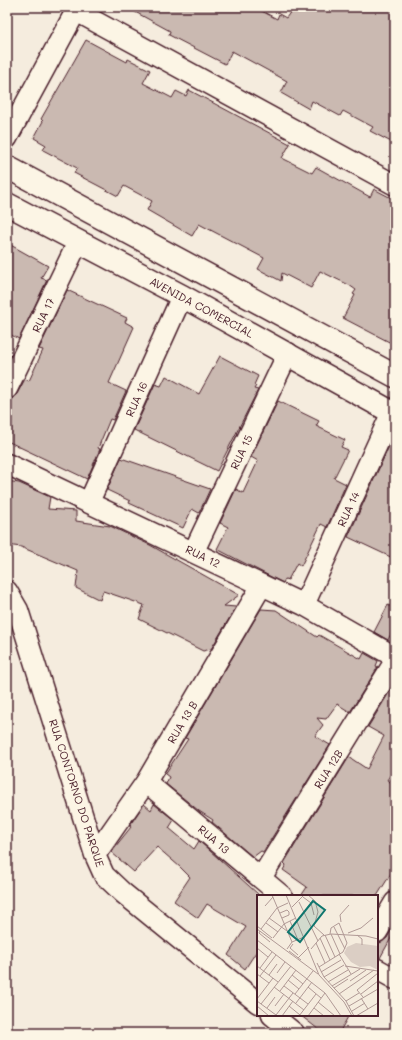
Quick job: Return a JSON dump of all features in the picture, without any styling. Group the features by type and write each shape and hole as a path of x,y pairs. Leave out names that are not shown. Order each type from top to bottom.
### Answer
{"street":[{"path":"7,138 77,9 395,185"},
{"path":"7,167 395,376"},
{"name":"AVENIDA COMERCIAL","path":"7,204 288,353 394,413"},
{"name":"RUA 17","path":"7,389 78,242"},
{"name":"RUA 16","path":"89,502 182,296"},
{"name":"RUA 15","path":"194,551 288,353"},
{"path":"341,383 356,355"},
{"name":"RUA 14","path":"304,605 394,413"},
{"name":"RUA 12","path":"7,464 194,551 304,605 395,657"},
{"name":"RUA 13 B","path":"95,855 146,782 262,585"},
{"name":"RUA CONTORNO DO PARQUE","path":"7,591 18,610 95,855 104,875 123,893 257,1002"},
{"name":"RUA 12B","path":"261,878 395,661"},
{"name":"RUA 13","path":"146,782 281,895"},
{"path":"378,930 395,902"},
{"path":"378,970 395,979"},
{"path":"273,1016 294,1033"}],"building":[{"path":"126,7 254,7 277,19 279,14 286,18 294,7 395,7 395,144 370,131 373,127 343,111 340,116 312,101 309,109 281,93 287,81 232,51 225,64 169,35 170,31"},
{"path":"86,40 127,62 128,59 150,70 143,83 172,98 176,91 186,96 189,90 290,144 282,158 312,173 316,167 370,197 374,189 395,200 395,345 343,318 356,290 349,285 320,271 311,288 282,273 281,281 258,269 264,258 199,224 192,236 147,210 152,201 124,186 118,196 74,173 77,168 43,150 46,145 34,138 43,121 41,119"},
{"path":"7,243 48,266 41,278 47,280 19,339 7,333"},
{"path":"67,290 127,318 125,322 134,327 109,383 126,391 113,420 110,419 98,448 100,449 87,479 7,441 7,400 13,399 25,379 29,381 43,350 39,349"},
{"path":"220,356 258,376 254,389 258,390 217,471 134,430 155,384 161,386 166,376 199,394"},
{"path":"278,401 319,421 316,426 345,440 341,447 348,450 334,478 346,484 327,527 321,524 301,566 297,563 288,580 285,579 283,583 217,549 228,527 220,523 236,489 243,493 258,461 251,457"},
{"path":"395,433 395,559 348,537"},
{"path":"121,458 210,489 199,513 192,509 183,528 129,503 130,501 107,490"},
{"path":"7,481 19,483 50,497 48,509 76,511 76,521 110,526 150,545 239,595 224,606 236,607 211,649 203,651 139,619 144,605 103,591 100,600 76,588 78,571 21,547 7,545"},
{"path":"388,605 395,609 395,625 388,640 374,632"},
{"path":"261,609 276,610 317,637 319,635 361,659 364,653 378,661 376,666 378,667 350,712 337,704 326,719 317,718 323,725 315,736 330,745 263,852 261,851 253,857 212,822 213,820 199,811 166,784 169,777 165,774 188,739 185,738"},
{"path":"395,683 395,768 387,780 395,785 395,867 378,895 302,895 307,887 283,870 286,865 284,863 349,757 367,769 384,736 368,727"},
{"path":"144,804 151,810 154,804 174,820 169,828 194,849 199,841 258,894 257,951 245,969 228,955 246,927 207,904 198,918 174,901 190,877 180,867 157,847 134,872 111,852 131,827 130,825"},
{"path":"395,924 395,931 380,958 378,958 378,942 387,938"},
{"path":"301,1016 348,1016 339,1033 323,1033"}]}
